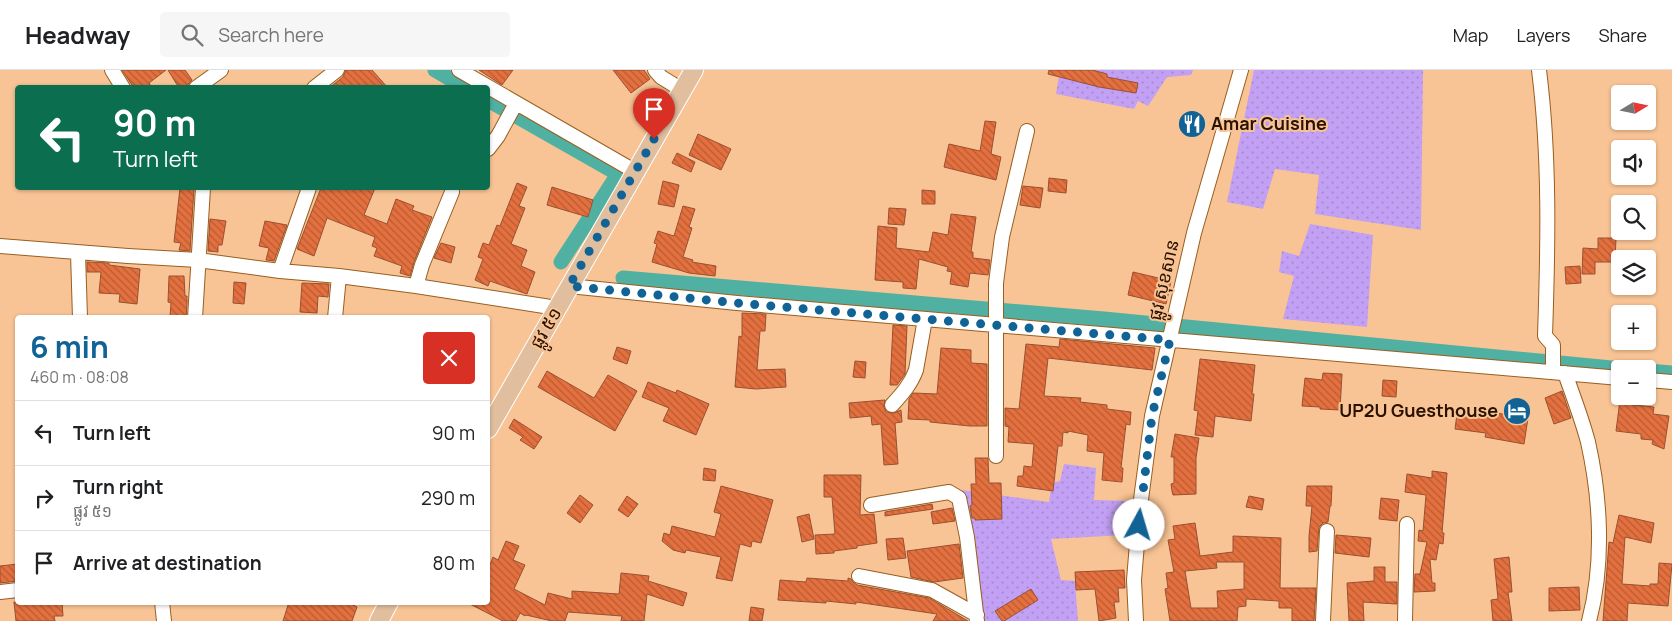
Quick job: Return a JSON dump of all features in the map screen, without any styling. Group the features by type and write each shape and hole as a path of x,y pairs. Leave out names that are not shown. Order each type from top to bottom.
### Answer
{"main road":[{"name":"ផ្លូវ ៥១","path":"490,425 694,70"},
{"path":"379,621 387,605"}],"street":[{"path":"112,70 122,85"},
{"path":"200,85 221,70"},
{"path":"318,85 337,70"},
{"path":"458,70 479,85"},
{"path":"655,70 682,90"},
{"name":"ផ្លូវ សុខសាន","path":"1136,621 1134,580 1140,507 1152,416 1194,233 1241,70"},
{"path":"1539,70 1545,113 1548,199 1545,336 1553,345 1556,365 1588,441 1598,509 1599,544 1597,577 1589,621"},
{"path":"490,93 513,110 636,172"},
{"path":"490,146 513,110"},
{"path":"996,456 995,303 1002,237 1027,131"},
{"path":"195,315 202,190"},
{"path":"280,272 308,190"},
{"path":"416,286 422,265 452,192"},
{"path":"0,246 198,260 280,272 339,276 416,286 557,308"},
{"path":"78,253 80,315"},
{"path":"335,315 339,276"},
{"path":"569,286 925,319 995,322 1170,337 1556,365 1611,376"},
{"path":"892,405 906,390 914,376 925,319"},
{"path":"1656,381 1672,382"},
{"path":"871,505 950,492 959,498 967,538 977,618"},
{"path":"1406,621 1407,524"},
{"path":"1323,621 1327,530"},
{"path":"859,576 932,590 977,618"},
{"path":"0,592 15,590"},
{"path":"162,605 164,621"}],"shaded area":[{"path":"1060,70 1193,70 1191,75 1167,77 1148,106 1138,101 1134,109 1056,94"},
{"path":"1254,70 1423,70 1421,230 1315,214 1319,175 1275,169 1263,209 1227,202"},
{"path":"1310,224 1373,235 1367,327 1283,319 1294,276 1279,272 1282,251 1299,256"},
{"path":"1064,464 1096,468 1094,500 1130,501 1125,535 1051,539 1061,580 1075,581 1078,621 984,621 962,490 1049,502 1052,483 1060,481"}],"building":[{"path":"122,70 166,70 149,83 150,85 132,85"},
{"path":"168,70 185,70 192,80 188,85 177,85"},
{"path":"346,70 372,70 385,85 333,85 343,77"},
{"path":"479,70 513,70 502,85"},
{"path":"613,70 644,70 650,79 631,93"},
{"path":"1049,70 1092,70 1107,74 1107,77 1138,83 1136,93 1099,87 1048,74"},
{"path":"985,121 996,122 991,154 1001,157 996,180 944,167 949,144 980,151"},
{"path":"698,134 731,149 721,170 689,155"},
{"path":"677,153 695,162 691,172 672,163"},
{"path":"1049,178 1067,180 1066,193 1048,191"},
{"path":"663,181 679,185 674,207 658,204"},
{"path":"517,183 527,187 519,206 525,208 511,244 527,250 521,266 535,272 527,294 490,281 488,286 475,280 483,259 478,257 483,243 489,245 497,225 500,226"},
{"path":"1023,186 1043,188 1040,208 1020,205"},
{"path":"552,187 593,200 588,217 547,205"},
{"path":"180,190 194,190 190,251 179,250 181,243 174,242"},
{"path":"320,190 374,190 364,215 387,224 396,199 414,206 412,210 432,217 410,276 400,273 402,266 374,256 377,248 372,246 375,237 327,218 314,256 297,249"},
{"path":"922,190 935,191 935,204 922,204"},
{"path":"683,206 695,209 689,227 692,228 683,257 693,260 692,262 716,266 715,276 689,273 652,262 657,244 654,243 658,231 674,236"},
{"path":"889,208 906,209 904,225 888,224"},
{"path":"951,214 976,217 971,252 973,252 973,258 990,260 988,275 970,273 968,287 950,284 952,272 947,271 948,267 919,259 916,289 903,288 903,282 875,280 878,226 897,228 896,248 929,252 933,232 948,235"},
{"path":"210,219 226,221 222,245 218,245 218,252 208,251"},
{"path":"265,221 287,225 274,261 266,260 269,248 259,246"},
{"path":"1598,238 1616,240 1616,250 1611,250 1611,262 1595,262 1595,274 1582,274 1583,248 1598,249"},
{"path":"441,243 455,247 451,263 434,258"},
{"path":"87,262 109,263 109,265 140,269 137,304 119,302 120,294 99,293 101,272 87,272"},
{"path":"1580,266 1581,283 1566,284 1565,267"},
{"path":"1133,272 1171,281 1166,304 1128,295"},
{"path":"169,276 184,276 185,296 187,296 186,315 170,315 171,303 168,302"},
{"path":"234,282 246,283 244,304 233,303"},
{"path":"302,283 329,284 328,297 318,296 317,313 300,312"},
{"path":"742,313 766,314 765,331 760,331 757,370 785,369 786,387 756,389 735,387 739,336 742,337"},
{"path":"893,325 907,326 905,374 897,385 890,385"},
{"path":"1060,339 1155,348 1152,370 1048,358 1044,396 1081,398 1080,402 1107,405 1107,409 1131,412 1130,425 1126,424 1121,468 1123,468 1122,482 1102,480 1104,453 1087,451 1088,435 1068,431 1068,433 1063,432 1062,446 1058,446 1053,491 1017,486 1018,476 1023,476 1024,466 1032,467 1034,444 1008,442 1009,427 1005,426 1005,408 1019,409 1026,344 1059,347"},
{"path":"617,347 631,351 627,364 613,359"},
{"path":"941,348 971,350 971,363 987,364 987,426 970,426 908,419 909,399 913,393 937,394"},
{"path":"1200,359 1255,365 1251,421 1215,416 1213,437 1195,435 1198,411 1194,410"},
{"path":"855,361 866,362 865,378 853,377"},
{"path":"547,371 594,398 608,375 637,391 615,431 538,387"},
{"path":"1323,373 1342,374 1340,410 1302,406 1305,378 1322,380"},
{"path":"1383,380 1397,381 1396,397 1382,396"},
{"path":"648,382 676,393 677,390 709,404 696,435 663,421 669,408 642,397"},
{"path":"1562,391 1571,418 1554,424 1545,398"},
{"path":"885,400 884,407 886,412 894,413 901,410 902,422 895,423 898,464 884,465 881,424 872,425 871,416 850,418 849,403"},
{"path":"1619,405 1654,407 1653,414 1669,416 1664,449 1652,444 1653,440 1641,439 1641,434 1616,431"},
{"path":"1490,412 1528,418 1524,444 1485,437 1486,433 1455,429 1457,414 1489,417"},
{"path":"514,419 542,437 534,449 520,440 523,437 509,428"},
{"path":"1175,434 1199,438 1196,458 1196,494 1173,495 1171,484 1174,483 1174,457 1171,457"},
{"path":"975,458 988,458 989,483 1001,483 1002,519 975,520 975,518 972,518 970,506 972,505 971,484 976,484"},
{"path":"704,468 716,470 715,481 703,480"},
{"path":"1432,471 1447,473 1442,533 1444,533 1443,544 1439,543 1436,560 1430,559 1432,583 1435,583 1435,591 1414,592 1415,574 1420,574 1427,542 1418,541 1419,530 1423,531 1426,495 1405,492 1407,474 1432,478"},
{"path":"824,475 861,475 860,515 874,514 877,543 834,551 834,553 816,554 815,535 835,534 832,497 824,497"},
{"path":"721,486 773,500 761,543 752,541 751,547 740,544 732,581 716,578 721,557 686,550 685,553 673,550 662,541 664,533 670,535 672,526 715,537 721,514 714,512"},
{"path":"1307,486 1332,486 1328,522 1323,523 1319,527 1317,551 1309,552 1312,506 1306,506"},
{"path":"580,495 593,505 580,523 567,513"},
{"path":"627,496 638,504 628,517 618,510"},
{"path":"1249,496 1264,499 1262,510 1246,507"},
{"path":"1381,498 1399,500 1397,521 1379,519"},
{"path":"932,504 933,509 885,516 885,512"},
{"path":"952,508 955,521 933,524 931,512"},
{"path":"809,514 814,539 802,542 797,517"},
{"path":"1619,515 1654,523 1651,543 1625,537 1622,584 1650,586 1650,584 1658,584 1659,563 1672,564 1668,606 1628,603 1627,621 1603,621 1609,542 1613,543"},
{"path":"1195,523 1200,556 1233,552 1233,536 1281,538 1280,588 1316,588 1314,621 1292,621 1292,608 1279,608 1279,601 1246,599 1246,606 1238,607 1237,621 1170,621 1165,589 1168,588 1166,573 1174,572 1168,540 1175,539 1173,526","holes":["1216,562 1244,562 1244,589 1217,591 1218,608 1191,608 1185,571 1217,568"]},
{"path":"1336,535 1371,538 1369,557 1335,553"},
{"path":"903,538 906,558 888,560 886,539"},
{"path":"506,541 519,546 513,560 525,565 514,589 545,605 548,593 572,599 572,591 619,594 621,573 649,576 648,581 687,593 683,606 647,594 644,621 621,621 622,616 568,612 565,621 552,621 525,616 520,613 516,621 503,621 472,605 490,605 490,565 493,557 498,560"},
{"path":"959,544 963,578 934,582 911,577 907,551"},
{"path":"1509,557 1512,592 1508,592 1512,621 1493,621 1491,600 1498,599 1494,559"},
{"path":"15,564 15,581 0,583 0,566"},
{"path":"1374,567 1385,567 1385,582 1397,582 1397,604 1363,602 1364,621 1349,621 1347,583 1374,581"},
{"path":"1124,570 1125,588 1118,588 1119,602 1114,602 1116,618 1099,621 1095,589 1076,590 1075,572"},
{"path":"807,578 848,581 848,578 857,585 929,598 968,621 933,621 937,614 856,602 856,604 778,600 780,580 806,582"},
{"path":"1579,587 1580,610 1549,611 1549,588"},
{"path":"1031,589 1038,600 1002,621 995,611"},
{"path":"14,602 15,605 62,605 63,616 54,616 55,621 16,621"},
{"path":"288,605 353,605 357,607 352,621 283,621"},
{"path":"751,607 764,609 762,621 749,621"}],"waterway":[{"path":"435,70 461,85"},
{"path":"490,101 618,174 561,262"},
{"path":"623,278 1104,319 1611,368"},
{"path":"1656,372 1672,373"}],"place":[{"name":"Amar Cuisine","path":"1192,124"},
{"name":"UP2U Guesthouse","path":"1517,411"}],"route":[{"path":"654,139 569,286 737,303 1170,340 1152,416 1139,525"}]}
